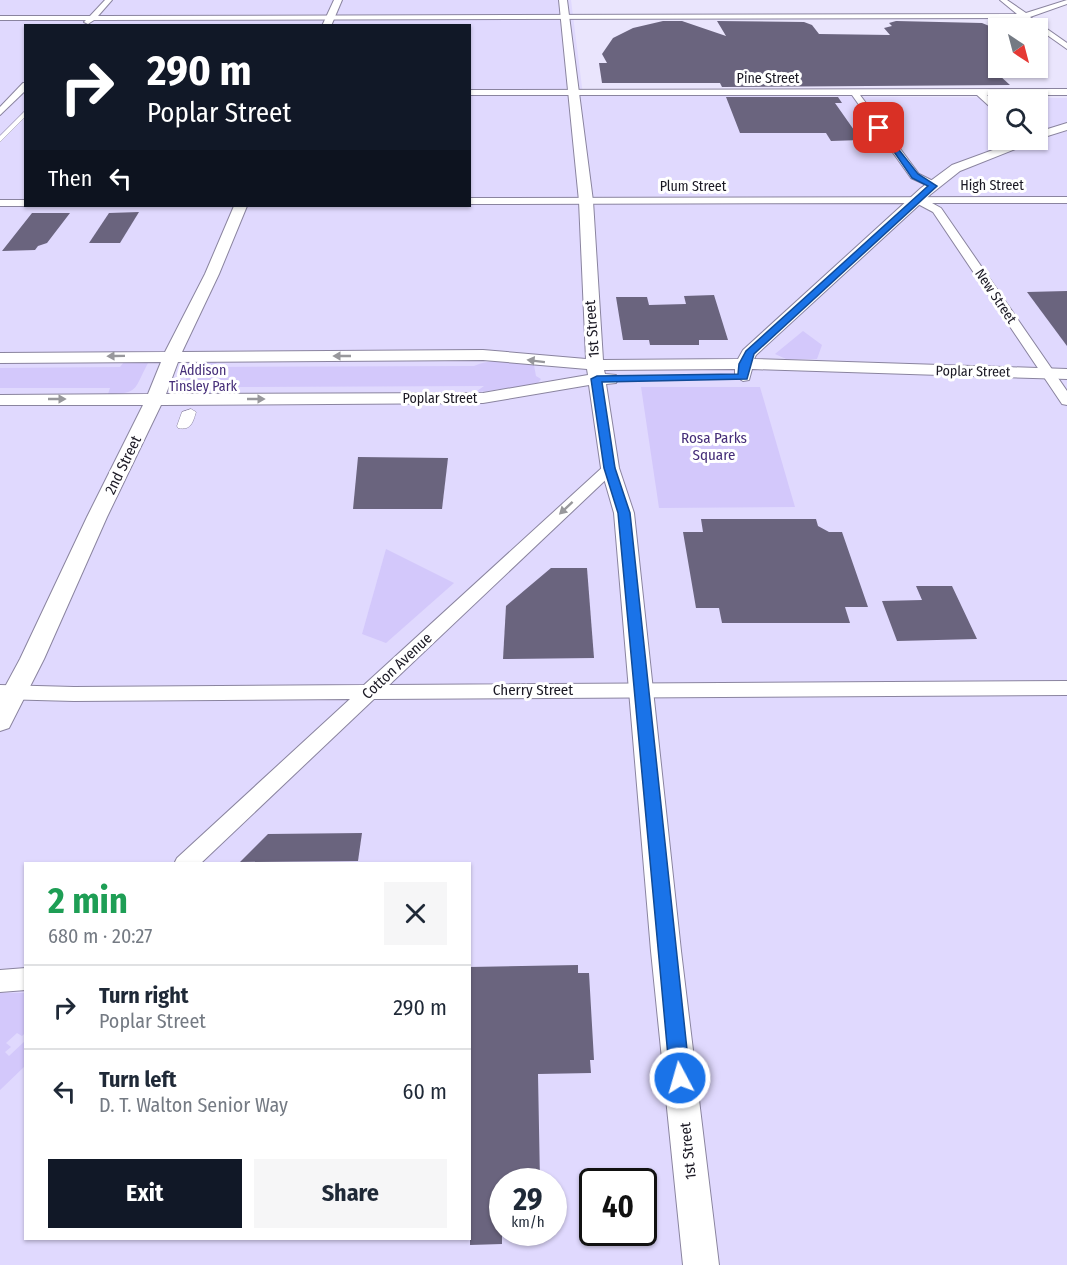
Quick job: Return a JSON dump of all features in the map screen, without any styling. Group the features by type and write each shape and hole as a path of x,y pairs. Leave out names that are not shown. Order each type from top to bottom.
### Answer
{"street":[{"path":"86,24 110,0"},
{"path":"327,21 338,0"},
{"name":"1st Street","path":"563,0 586,201 596,372 610,468 624,513 640,689 701,1265"},
{"path":"1003,0 1067,47"},
{"path":"0,18 327,21 566,17 1025,16 1067,2"},
{"path":"795,8 801,16"},
{"path":"1036,12 1067,12"},
{"path":"854,92 915,176 933,186"},
{"path":"979,92 988,101"},
{"name":"Pine Street","path":"471,93 1067,92"},
{"path":"0,93 21,93"},
{"path":"0,112 21,93"},
{"path":"0,140 24,114"},
{"path":"1048,133 1067,126"},
{"path":"744,371 749,353 933,186 956,168 1003,150"},
{"name":"Plum Street","path":"471,201 917,200"},
{"name":"High Street","path":"917,200 1067,200"},
{"name":"New Street","path":"917,200 938,210 1067,401"},
{"path":"0,203 24,203"},
{"name":"2nd Street","path":"0,722 7,692 32,659 155,399 174,356 178,341 212,274 241,207"},
{"name":"Poplar Street","path":"0,357 483,355 596,372 878,370 1067,374"},
{"name":"Poplar Street","path":"0,400 483,398 596,372"},
{"name":"Cotton Avenue","path":"187,862 610,468"},
{"name":"Cherry Street","path":"7,692 74,694 1067,688"},
{"path":"0,981 24,979"}],"shaded area":[{"path":"0,0 571,0 583,95 988,98 988,150 1048,150 1048,98 1067,98 1067,1265 0,1265"}],"green space":[{"path":"803,331 822,345 817,359 786,359 775,354"},
{"name":"Addison Tinsley Park","path":"203,361 217,362 215,367 474,366 481,363 504,361 534,365 536,376 541,379 537,384 479,392 477,391 484,386 230,387 214,393 184,393 182,388 192,366"},
{"path":"124,362 148,363 134,388 125,393 108,394 110,388 0,388 0,368 120,367"},
{"name":"Rosa Parks Square","path":"641,387 760,387 795,507 659,508"},
{"path":"386,549 454,583 386,643 362,634"},
{"path":"0,993 24,993 24,1034 22,1036 17,1033 6,1043 11,1047 5,1052 9,1056 24,1042 24,1067 0,1090"}],"building":[{"path":"663,21 682,21 726,36 717,21 804,22 812,25 819,34 890,35 884,28 892,26 889,23 896,21 982,23 988,25 988,78 1002,78 1010,85 722,87 720,83 602,83 599,63 607,63 602,54 613,38 633,28"},
{"path":"726,97 838,97 842,103 835,103 861,140 831,141 826,133 740,133"},
{"path":"139,212 120,243 89,243 109,213"},
{"path":"32,213 70,213 47,243 38,246 35,250 2,251"},
{"path":"1067,291 1067,346 1027,292"},
{"path":"714,295 728,340 699,340 699,345 650,345 649,340 623,340 616,297 647,297 649,305 686,304 684,296"},
{"path":"358,457 448,458 442,509 353,509"},
{"path":"701,519 816,519 818,526 829,532 842,532 868,607 845,607 850,623 722,623 719,608 696,608 683,532 703,532"},
{"path":"551,568 587,568 594,658 503,659 506,606"},
{"path":"916,586 952,586 977,639 897,641 882,601 922,600"},
{"path":"362,833 358,861 240,862 268,834"},
{"path":"578,965 578,973 589,973 594,1060 590,1060 591,1073 538,1074 540,1168 489,1168 489,1244 470,1245 471,967"}],"route":[{"path":"680,1078 624,513 610,468 597,379 743,377 744,364 749,353 933,186 915,176 879,128"}]}
